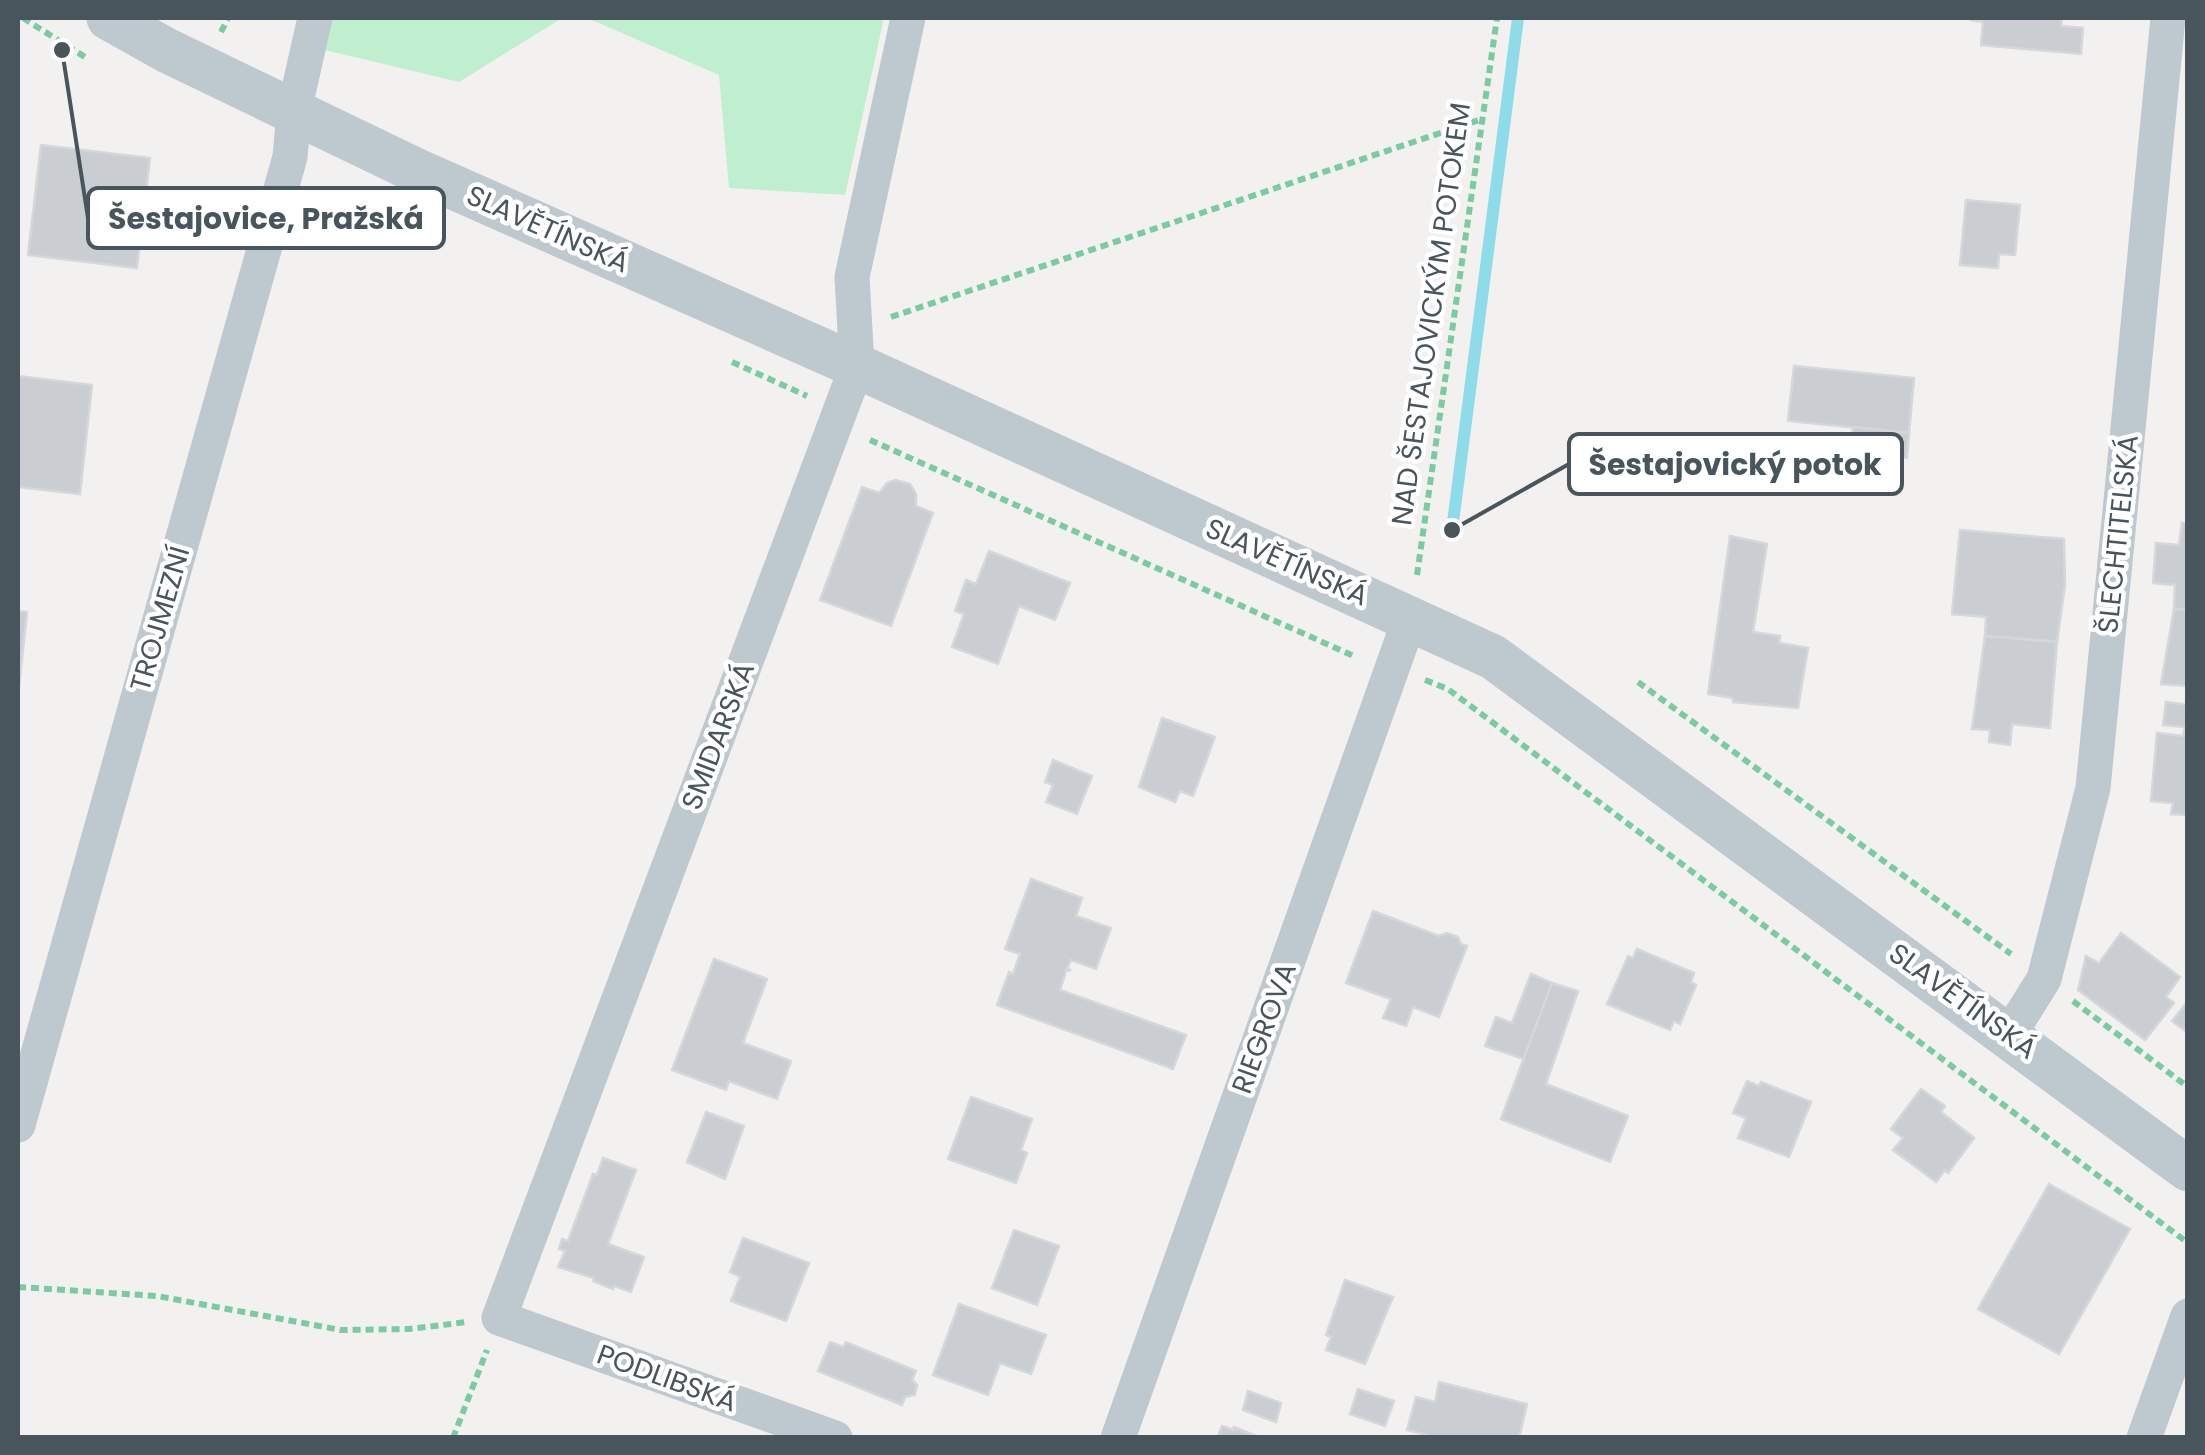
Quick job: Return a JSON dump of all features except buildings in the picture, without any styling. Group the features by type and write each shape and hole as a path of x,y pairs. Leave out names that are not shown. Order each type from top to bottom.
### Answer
{"street":[{"name":"SLAVĚTÍNSKÁ","path":"109,18 166,50 415,170 856,348 1493,658 2188,1169"},
{"name":"TROJMEZNÍ","path":"18,1125 290,156 294,111 315,18"},
{"name":"SMIDARSKÁ","path":"500,1318 840,411 856,348 852,278 908,18"},
{"name":"ŠLECHTITELSKÁ","path":"2009,1035 2044,978 2093,788 2173,124 2168,18"},
{"name":"RIEGROVA","path":"1118,1438 1410,618"},
{"path":"2144,1438 2188,1316"},
{"name":"PODLIBSKÁ","path":"500,1318 835,1438"}],"path":[{"name":"NAD ŠESTAJOVICKÝM POTOKEM","path":"1410,618 1497,18"},
{"path":"856,348 1482,118"},
{"path":"715,354 840,411 868,440 1348,655 1448,688 2188,1242"},
{"path":"1638,682 2188,1087"},
{"path":"18,1287 157,1296 341,1330 409,1329 500,1318 452,1438"}],"green space":[{"path":"332,18 562,18 459,82 325,50"},
{"path":"587,18 884,18 845,195 729,188 719,75"}],"waterway":[{"path":"1452,530 1518,18"}],"place":[{"name":"Šestajovice, Pražská","path":"62,50"},
{"name":"Šestajovický potok","path":"1452,530"}]}
